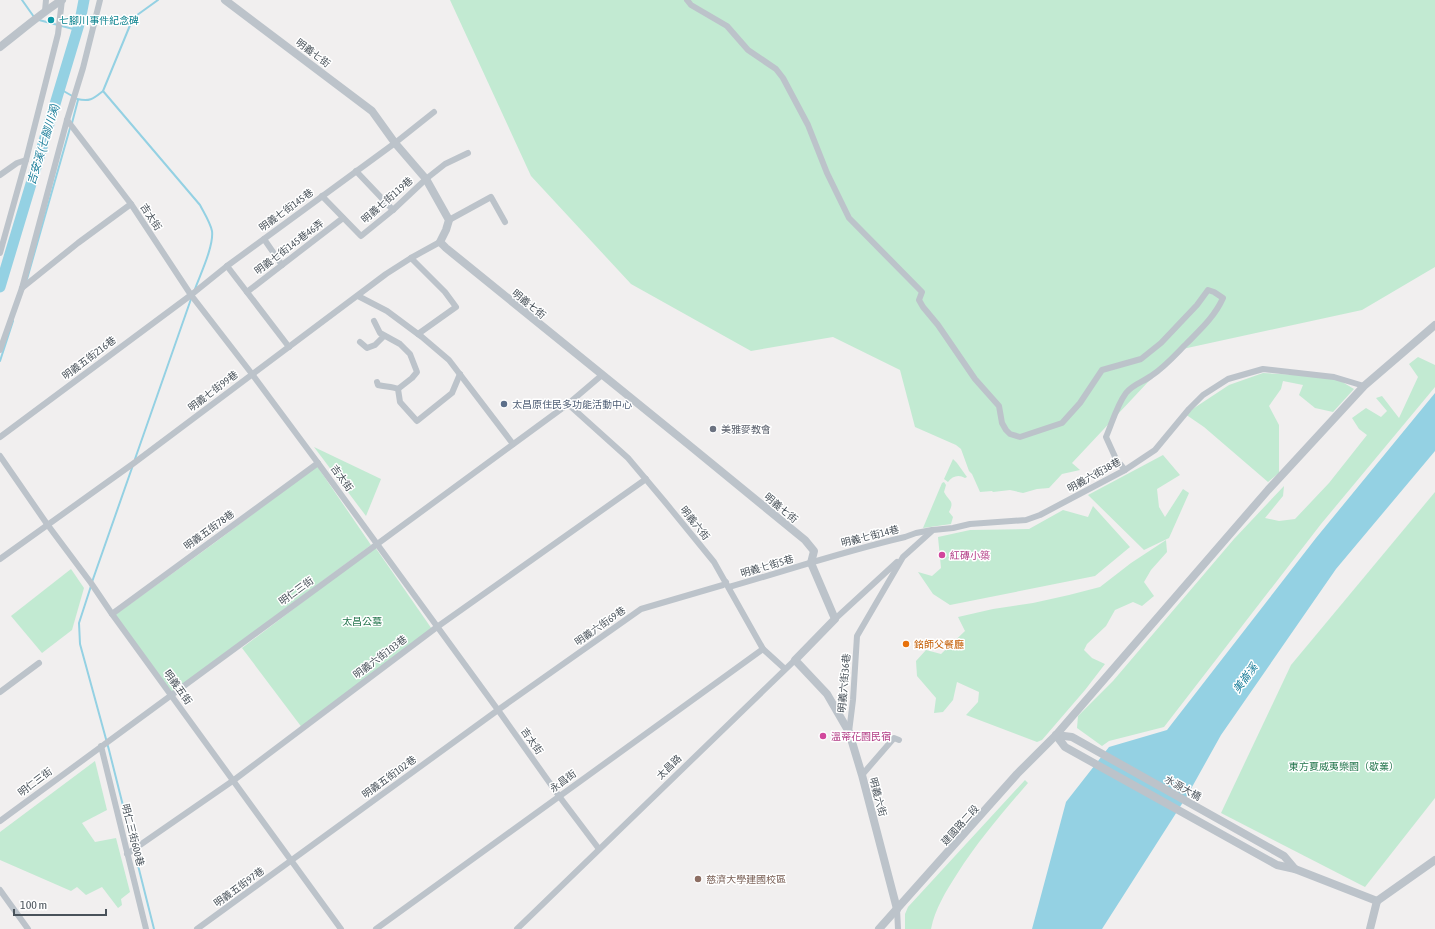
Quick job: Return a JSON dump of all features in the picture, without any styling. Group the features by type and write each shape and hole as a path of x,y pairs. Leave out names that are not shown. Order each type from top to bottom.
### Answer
{"street":[{"path":"45,11 46,0"},
{"path":"0,47 36,20 45,11 62,0"},
{"path":"0,253 26,160 58,34 62,0"},
{"path":"0,350 22,288 67,120 83,68 100,0"},
{"name":"明義七街","path":"225,0 372,111 395,143 426,179 449,220"},
{"path":"687,0 691,5 728,26 748,50 776,69 783,78 808,125 826,173 850,218 922,292 919,300 922,307 938,325 975,379 999,406 1002,423 1010,434 1020,436 1062,423 1080,403 1102,370 1141,359 1161,343 1197,305 1208,290 1223,298 1218,308 1208,321 1172,359 1151,376 1132,387 1125,394 1113,418 1106,437 1116,459 1125,470"},
{"name":"明義七街145巷","path":"191,295 264,239 395,143 434,112"},
{"name":"吉太街","path":"67,120 131,204 191,295 318,463 599,849"},
{"name":"明義七街119巷","path":"343,218 361,236 445,164 468,153"},
{"path":"0,175 16,163 26,160"},
{"path":"356,171 393,210"},
{"path":"322,196 343,218"},
{"path":"440,242 449,220 492,197 505,222"},
{"path":"22,288 78,243 131,204"},
{"name":"明義七街145巷46弄","path":"246,292 343,218"},
{"path":"264,239 282,265"},
{"name":"明義七街","path":"440,242 805,540 814,551 811,563 835,619"},
{"name":"明義七街99巷","path":"0,559 134,463 386,274 440,242"},
{"path":"411,258 445,292 456,307 418,334"},
{"path":"228,266 246,292 290,347"},
{"name":"明義五街216巷","path":"0,437 191,295"},
{"path":"358,296 387,311 449,360 513,444"},
{"path":"374,322 380,333 400,344 410,354 417,372 398,389"},
{"name":"建國路二段","path":"879,929 1017,774 1056,735 1268,490 1364,386 1435,325"},
{"path":"360,342 367,348 375,345 384,336"},
{"name":"明義六街38巷","path":"934,530 970,524 1026,520 1040,515 1125,470 1154,450 1203,395 1228,379 1263,368 1334,377 1364,386"},
{"path":"398,389 400,402 417,421 452,393 460,374"},
{"name":"明仁三街","path":"0,821 104,743 568,404 602,375"},
{"path":"377,382 378,385 398,389"},
{"name":"明義六街","path":"568,404 628,458 714,562 763,649 785,669"},
{"name":"明義五街","path":"0,456 47,524 341,929"},
{"name":"明義五街78巷","path":"112,614 318,463"},
{"name":"明義六街103巷","path":"127,854 234,780 437,627 646,479"},
{"path":"835,619 934,530"},
{"name":"明義七街14巷","path":"811,563 916,533 934,530"},
{"name":"明義六街36巷","path":"849,732 853,700 857,636 903,557"},
{"name":"明義七街5巷","path":"727,585 811,563"},
{"name":"明義六街69巷","path":"498,710 641,609 727,585"},
{"name":"太昌路","path":"517,929 795,660 835,619"},
{"name":"永昌街","path":"376,929 763,649"},
{"name":"明義六街","path":"795,660 827,694 849,732 862,775 897,909"},
{"path":"0,692 39,663"},
{"name":"明義五街102巷","path":"292,861 498,710"},
{"path":"1056,735 1065,747 1277,865 1295,869 1377,901"},
{"name":"水源大橋","path":"1056,735 1072,737 1284,856 1295,869"},
{"path":"862,775 894,738 899,740"},
{"name":"明仁三街600巷","path":"104,743 127,854 146,929"},
{"path":"1370,929 1377,901 1435,860"},
{"name":"明義五街97巷","path":"197,929 292,861"},
{"path":"0,890 27,928"},
{"path":"897,909 898,929"}],"green space":[{"path":"450,0 1435,0 1435,267 1362,310 1178,350 1072,463 1080,470 1062,474 1049,488 1037,489 1023,493 1010,490 980,492 972,474 969,471 961,449 956,445 915,427 900,370 833,337 751,351 631,284 531,176"},
{"path":"1418,357 1435,365 1435,387 1321,524 1164,727 1109,741 1102,746 1077,728 1078,716 1113,681 1234,539 1284,486 1283,496 1265,518 1279,521 1295,519 1329,483 1367,435 1359,429 1352,418 1366,408 1381,417 1387,411 1376,398 1382,396 1399,418 1418,377 1409,364"},
{"path":"1263,373 1334,377 1354,389 1333,412 1315,408 1299,395 1303,385 1283,381 1281,389 1269,406 1279,425 1279,473 1268,482 1204,427 1185,414 1229,385"},
{"path":"314,447 381,479 366,516"},
{"path":"1163,455 1180,475 1157,489 1159,507 1165,517 1183,489 1189,493 1169,538 1144,550 1088,495"},
{"path":"953,459 967,477 956,476 948,482 944,479"},
{"path":"317,466 371,545 172,692 115,615"},
{"path":"944,482 946,485 944,492 951,501 951,508 949,512 953,517 951,524 923,528 942,483"},
{"name":"東方夏威夷樂園（歇業）","path":"1435,492 1435,798 1365,887 1221,813 1291,665"},
{"path":"1093,506 1130,547 1095,576 950,605 933,594 918,572 932,576 941,568 938,537 970,530 1029,529 1063,510 1088,517"},
{"path":"1166,540 1167,552 1151,570 1144,582 1154,596 1142,606 1133,602 1115,610 1106,626 1087,644 1084,650 1092,658 1105,664 1042,740 1037,742 966,715 978,702 979,692 957,682 953,700 943,712 934,713 936,698 917,676 916,661 926,650 941,654 965,631 958,617 993,609 1033,603 1100,587 1131,563"},
{"name":"太昌公墓","path":"375,547 434,632 303,729 242,648"},
{"path":"71,569 84,588 72,630 42,653 11,616"},
{"path":"95,761 107,810 82,823 95,842 116,838 130,892 121,899 122,905 118,908 102,887 86,895 77,887 71,891 0,860 0,832"},
{"path":"1025,780 1028,783 982,838 953,880 938,907 931,929 905,929 905,914 908,907"}],"water":[{"name":"美崙溪","path":"1435,393 1435,451 1336,569 1221,735 1187,796 1102,929 1032,929 1066,802 1109,747 1167,730 1316,538"}],"waterway":[{"path":"22,0 34,17"},
{"name":"吉安溪 (七腳川溪)","path":"0,287 80,21 84,0"},
{"path":"77,99 91,99 103,91 133,18 158,0"},
{"path":"39,20 77,30"},
{"path":"60,89 74,97"},
{"path":"103,91 200,205 208,221 212,231 211,244 195,289"},
{"path":"72,123 78,100"},
{"path":"27,279 70,128"},
{"path":"135,459 191,299"},
{"path":"0,361 13,321"},
{"path":"92,582 133,465"},
{"path":"91,586 79,623 80,644 109,750 154,929"}],"place":[{"name":"七腳川事件紀念碑","path":"51,20"},
{"name":"太昌原住民多功能活動中心","path":"504,404"},
{"name":"美雅麥教會","path":"713,429"},
{"name":"紅磚小築","path":"942,555"},
{"name":"銘師父餐廳","path":"906,644"},
{"name":"溫蒂花園民宿","path":"823,736"},
{"name":"慈濟大學建國校區","path":"698,879"}]}
